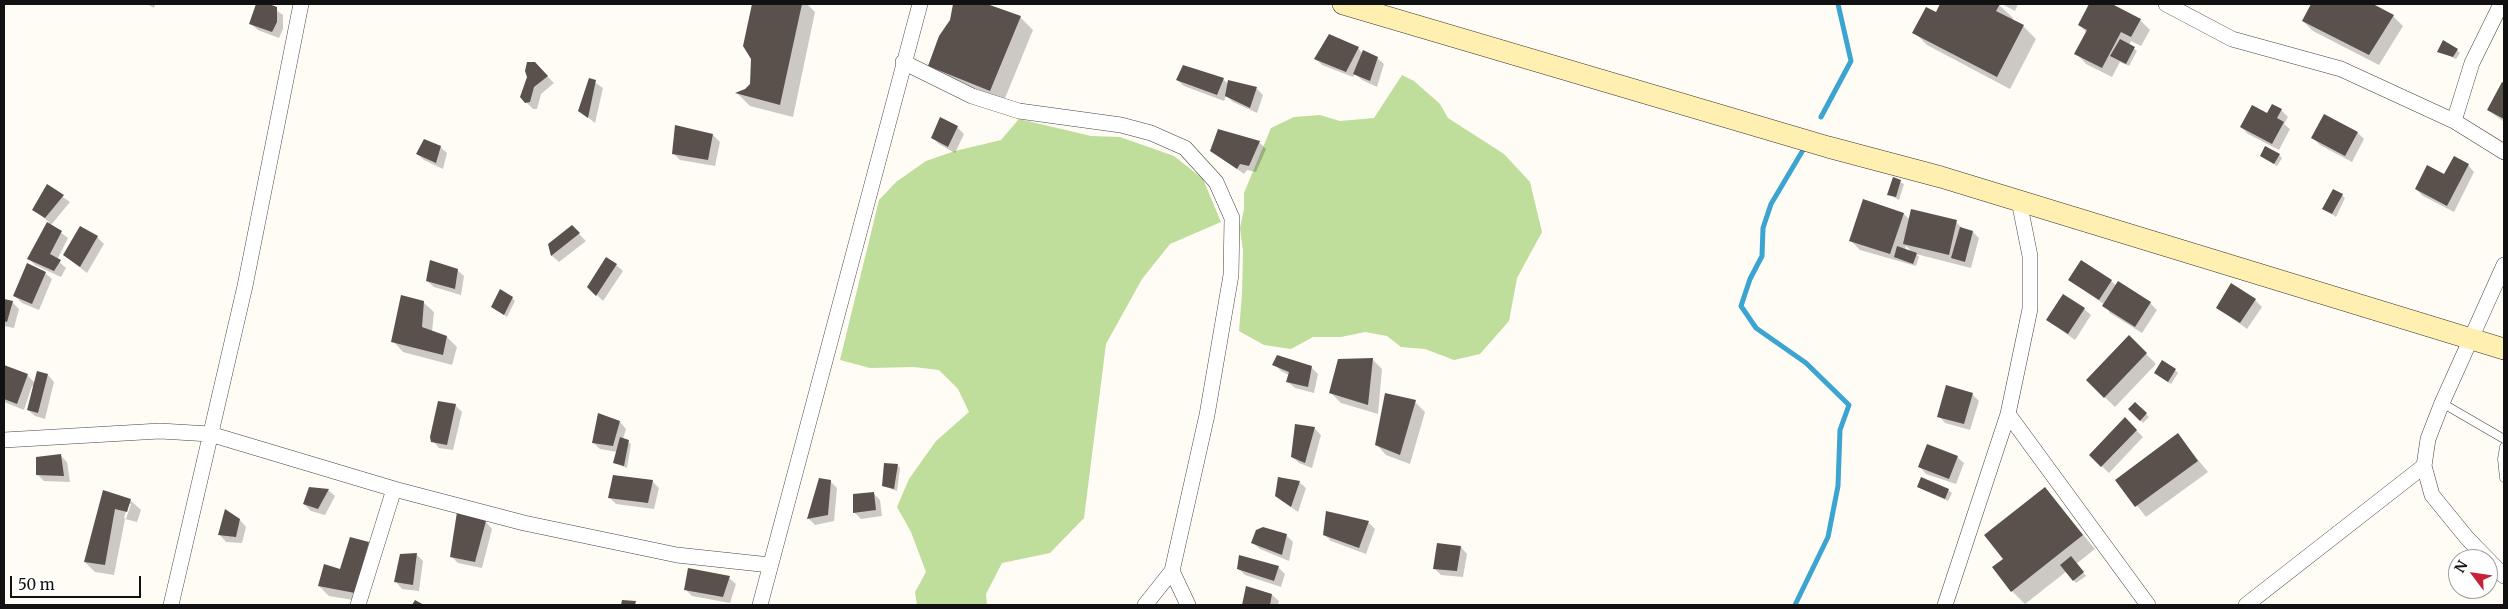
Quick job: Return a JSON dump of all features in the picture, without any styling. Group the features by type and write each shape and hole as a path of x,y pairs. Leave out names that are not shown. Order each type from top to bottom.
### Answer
{"main road":[{"path":"1342,4 1828,147 2019,201 2504,349"}],"street":[{"path":"171,605 244,286 301,4"},
{"path":"760,605 903,62 920,4"},
{"path":"2166,4 2232,39 2341,70 2454,121 2504,152"},
{"path":"2454,121 2472,63 2501,4"},
{"path":"903,62 972,96 1019,111 1121,125 1151,133 1185,148 1216,182 1232,218 1231,275 1207,415 1172,571 1145,605"},
{"path":"1945,605 2008,414 2030,309 2030,256 2019,201"},
{"path":"2504,265 2442,403 2428,439 2424,466 2432,495 2467,538 2504,576"},
{"path":"2008,414 2148,605"},
{"path":"4,440 160,430 210,434 394,489 524,522 677,554 770,565"},
{"path":"2246,605 2424,466"},
{"path":"358,605 394,489"},
{"path":"1172,571 1188,605"}],"lane":[{"path":"2442,403 2504,439"},
{"path":"2504,447 2502,459 2504,478"}],"green space":[{"path":"1402,75 1414,81 1440,104 1448,118 1504,154 1530,182 1542,232 1517,278 1509,321 1480,354 1454,360 1425,349 1401,347 1387,336 1365,332 1341,337 1313,337 1291,349 1264,345 1239,331 1243,251 1240,228 1244,209 1244,193 1271,128 1294,117 1320,115 1340,121 1374,118"},
{"path":"1019,119 1091,136 1120,137 1174,156 1203,179 1221,222 1170,244 1142,279 1106,344 1084,518 1050,553 1002,563 986,594 987,605 917,605 915,592 926,572 911,532 897,507 909,479 936,441 969,412 958,389 939,370 914,367 870,368 840,360 879,200 896,182 926,161 955,151 1001,140"}],"building":[{"path":"256,4 269,4 277,7 277,22 272,32 249,24"},
{"path":"752,4 802,4 780,105 735,93 745,89 750,84 751,59 743,46"},
{"path":"953,4 987,4 1021,16 990,91 928,66 939,36 950,20"},
{"path":"1940,4 2000,4 1996,11 2024,25 1997,77 1912,33 1926,7 1936,12"},
{"path":"2089,4 2112,4 2141,19 2131,37 2121,32 2102,68 2074,54 2087,30 2078,25"},
{"path":"2311,4 2373,4 2394,15 2369,55 2302,21"},
{"path":"1329,34 1359,47 1346,72 1314,59"},
{"path":"2120,39 2135,47 2126,64 2110,56"},
{"path":"2443,40 2458,49 2453,57 2437,52"},
{"path":"1363,50 1378,57 1370,81 1353,74"},
{"path":"527,62 535,62 548,76 534,87 530,102 525,103 520,97 527,77 525,71"},
{"path":"1183,65 1224,78 1217,95 1176,80"},
{"path":"589,78 596,80 588,118 578,111"},
{"path":"1228,80 1257,87 1250,108 1225,96"},
{"path":"2502,82 2504,83 2504,119 2487,110"},
{"path":"2272,104 2282,109 2277,118 2284,122 2272,144 2240,127 2252,105 2267,113"},
{"path":"2324,114 2358,132 2345,156 2311,138"},
{"path":"940,117 958,126 948,147 931,138"},
{"path":"675,125 713,134 708,160 672,154"},
{"path":"1218,129 1260,141 1249,166 1240,164 1237,169 1210,151"},
{"path":"424,139 441,146 436,163 416,154"},
{"path":"2265,146 2280,154 2274,164 2260,156"},
{"path":"2454,156 2469,164 2447,206 2415,189 2427,165 2444,174"},
{"path":"1893,177 1901,180 1896,197 1887,195"},
{"path":"47,184 64,195 45,218 32,210"},
{"path":"2333,189 2343,194 2332,214 2322,209"},
{"path":"1863,199 1904,213 1890,254 1849,241"},
{"path":"1911,209 1957,220 1949,255 1903,244"},
{"path":"47,222 62,231 50,254 61,260 54,271 27,259"},
{"path":"572,225 580,233 551,256 548,244"},
{"path":"80,226 98,236 80,267 63,255"},
{"path":"1960,227 1973,231 1965,262 1951,258"},
{"path":"1897,246 1917,253 1913,264 1894,257"},
{"path":"606,257 617,264 596,296 587,287"},
{"path":"430,260 458,269 455,289 426,281"},
{"path":"2081,260 2112,280 2099,300 2068,280"},
{"path":"27,263 46,272 32,304 13,296"},
{"path":"2118,281 2151,302 2135,327 2102,306"},
{"path":"2231,283 2256,299 2240,323 2216,308"},
{"path":"500,289 513,297 504,315 491,307"},
{"path":"2063,294 2085,308 2068,334 2046,320"},
{"path":"401,295 424,301 422,327 447,336 443,355 391,342"},
{"path":"4,299 13,301 7,322 4,321"},
{"path":"2129,335 2147,353 2104,398 2086,380"},
{"path":"1277,355 1312,366 1308,387 1286,382 1289,372 1272,365"},
{"path":"1373,358 1368,405 1329,393 1338,359"},
{"path":"2162,360 2176,369 2168,382 2154,373"},
{"path":"4,365 28,374 17,404 4,399"},
{"path":"37,371 48,374 38,413 27,410"},
{"path":"1946,385 1973,393 1964,424 1937,417"},
{"path":"1385,393 1416,400 1400,455 1375,445"},
{"path":"438,401 456,404 447,445 431,442 430,437"},
{"path":"2135,402 2147,413 2140,421 2128,409"},
{"path":"598,413 620,421 613,446 592,443"},
{"path":"2125,417 2137,430 2101,467 2089,455"},
{"path":"1295,424 1315,427 1305,463 1291,457"},
{"path":"2178,433 2198,461 2135,507 2115,480"},
{"path":"620,437 629,440 624,466 613,463"},
{"path":"1927,444 1958,456 1949,479 1918,467"},
{"path":"61,454 64,476 36,475 36,457"},
{"path":"884,463 898,464 894,489 882,486"},
{"path":"613,475 653,480 648,503 608,498"},
{"path":"1278,477 1300,481 1291,507 1275,496"},
{"path":"1921,477 1949,489 1945,499 1917,487"},
{"path":"819,478 831,480 828,515 807,519"},
{"path":"309,487 329,489 318,509 303,504"},
{"path":"2045,487 2083,535 2011,592 1992,567 2003,559 1984,535"},
{"path":"103,490 131,499 127,512 115,509 105,565 84,562"},
{"path":"874,492 876,510 853,513 853,494"},
{"path":"225,509 240,519 236,537 218,535"},
{"path":"1326,511 1369,521 1359,548 1323,535"},
{"path":"457,512 486,521 475,562 450,557"},
{"path":"1263,527 1287,534 1282,555 1251,543 1256,530"},
{"path":"350,537 369,542 355,593 318,586 324,564 340,569"},
{"path":"1437,543 1461,546 1457,571 1433,569"},
{"path":"417,553 413,585 394,582 400,554"},
{"path":"1239,555 1279,566 1274,581 1237,569"},
{"path":"2071,556 2084,572 2073,581 2060,565"},
{"path":"688,568 730,576 723,597 684,590"},
{"path":"1246,586 1272,594 1270,605 1242,605"},
{"path":"415,600 424,605 412,605"},
{"path":"622,600 636,601 635,605 621,605"}],"waterway":[{"path":"1821,117 1851,61 1838,4"},
{"path":"1795,605 1828,537 1838,486 1840,430 1849,405 1806,363 1756,328 1741,306 1750,279 1762,256 1763,228 1771,204 1806,145"}]}
